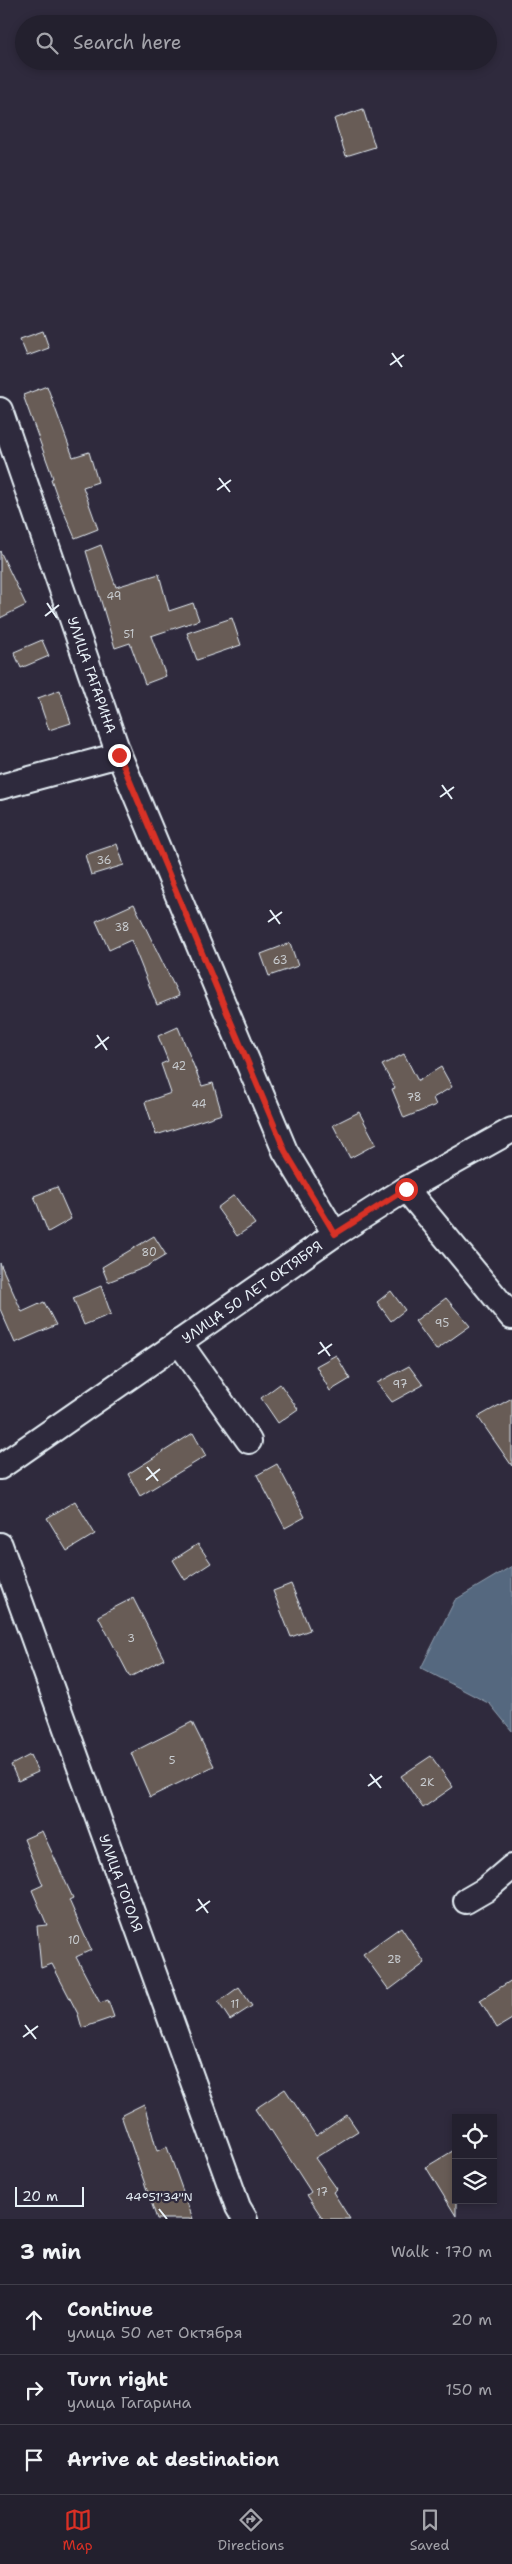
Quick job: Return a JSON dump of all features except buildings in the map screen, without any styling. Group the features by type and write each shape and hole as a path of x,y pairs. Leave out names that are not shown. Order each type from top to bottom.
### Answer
{"street":[{"name":"УЛИЦА ГАГАРИНА","path":"0,410 119,755 285,1151 335,1234"},
{"path":"0,787 119,755"},
{"name":"УЛИЦА 50 ЛЕТ ОКТЯБРЯ","path":"0,1467 335,1234 406,1189 512,1130"},
{"path":"406,1189 512,1317"},
{"path":"179,1342 249,1441"},
{"name":"УЛИЦА ГОГОЛЯ","path":"0,1545 235,2198 245,2219"},
{"path":"466,1901 485,1890 512,1867"}],"water":[{"path":"512,1566 512,1731 490,1704 421,1668 455,1600"}],"route":[{"path":"119,755 285,1151 335,1234 406,1189"}]}
